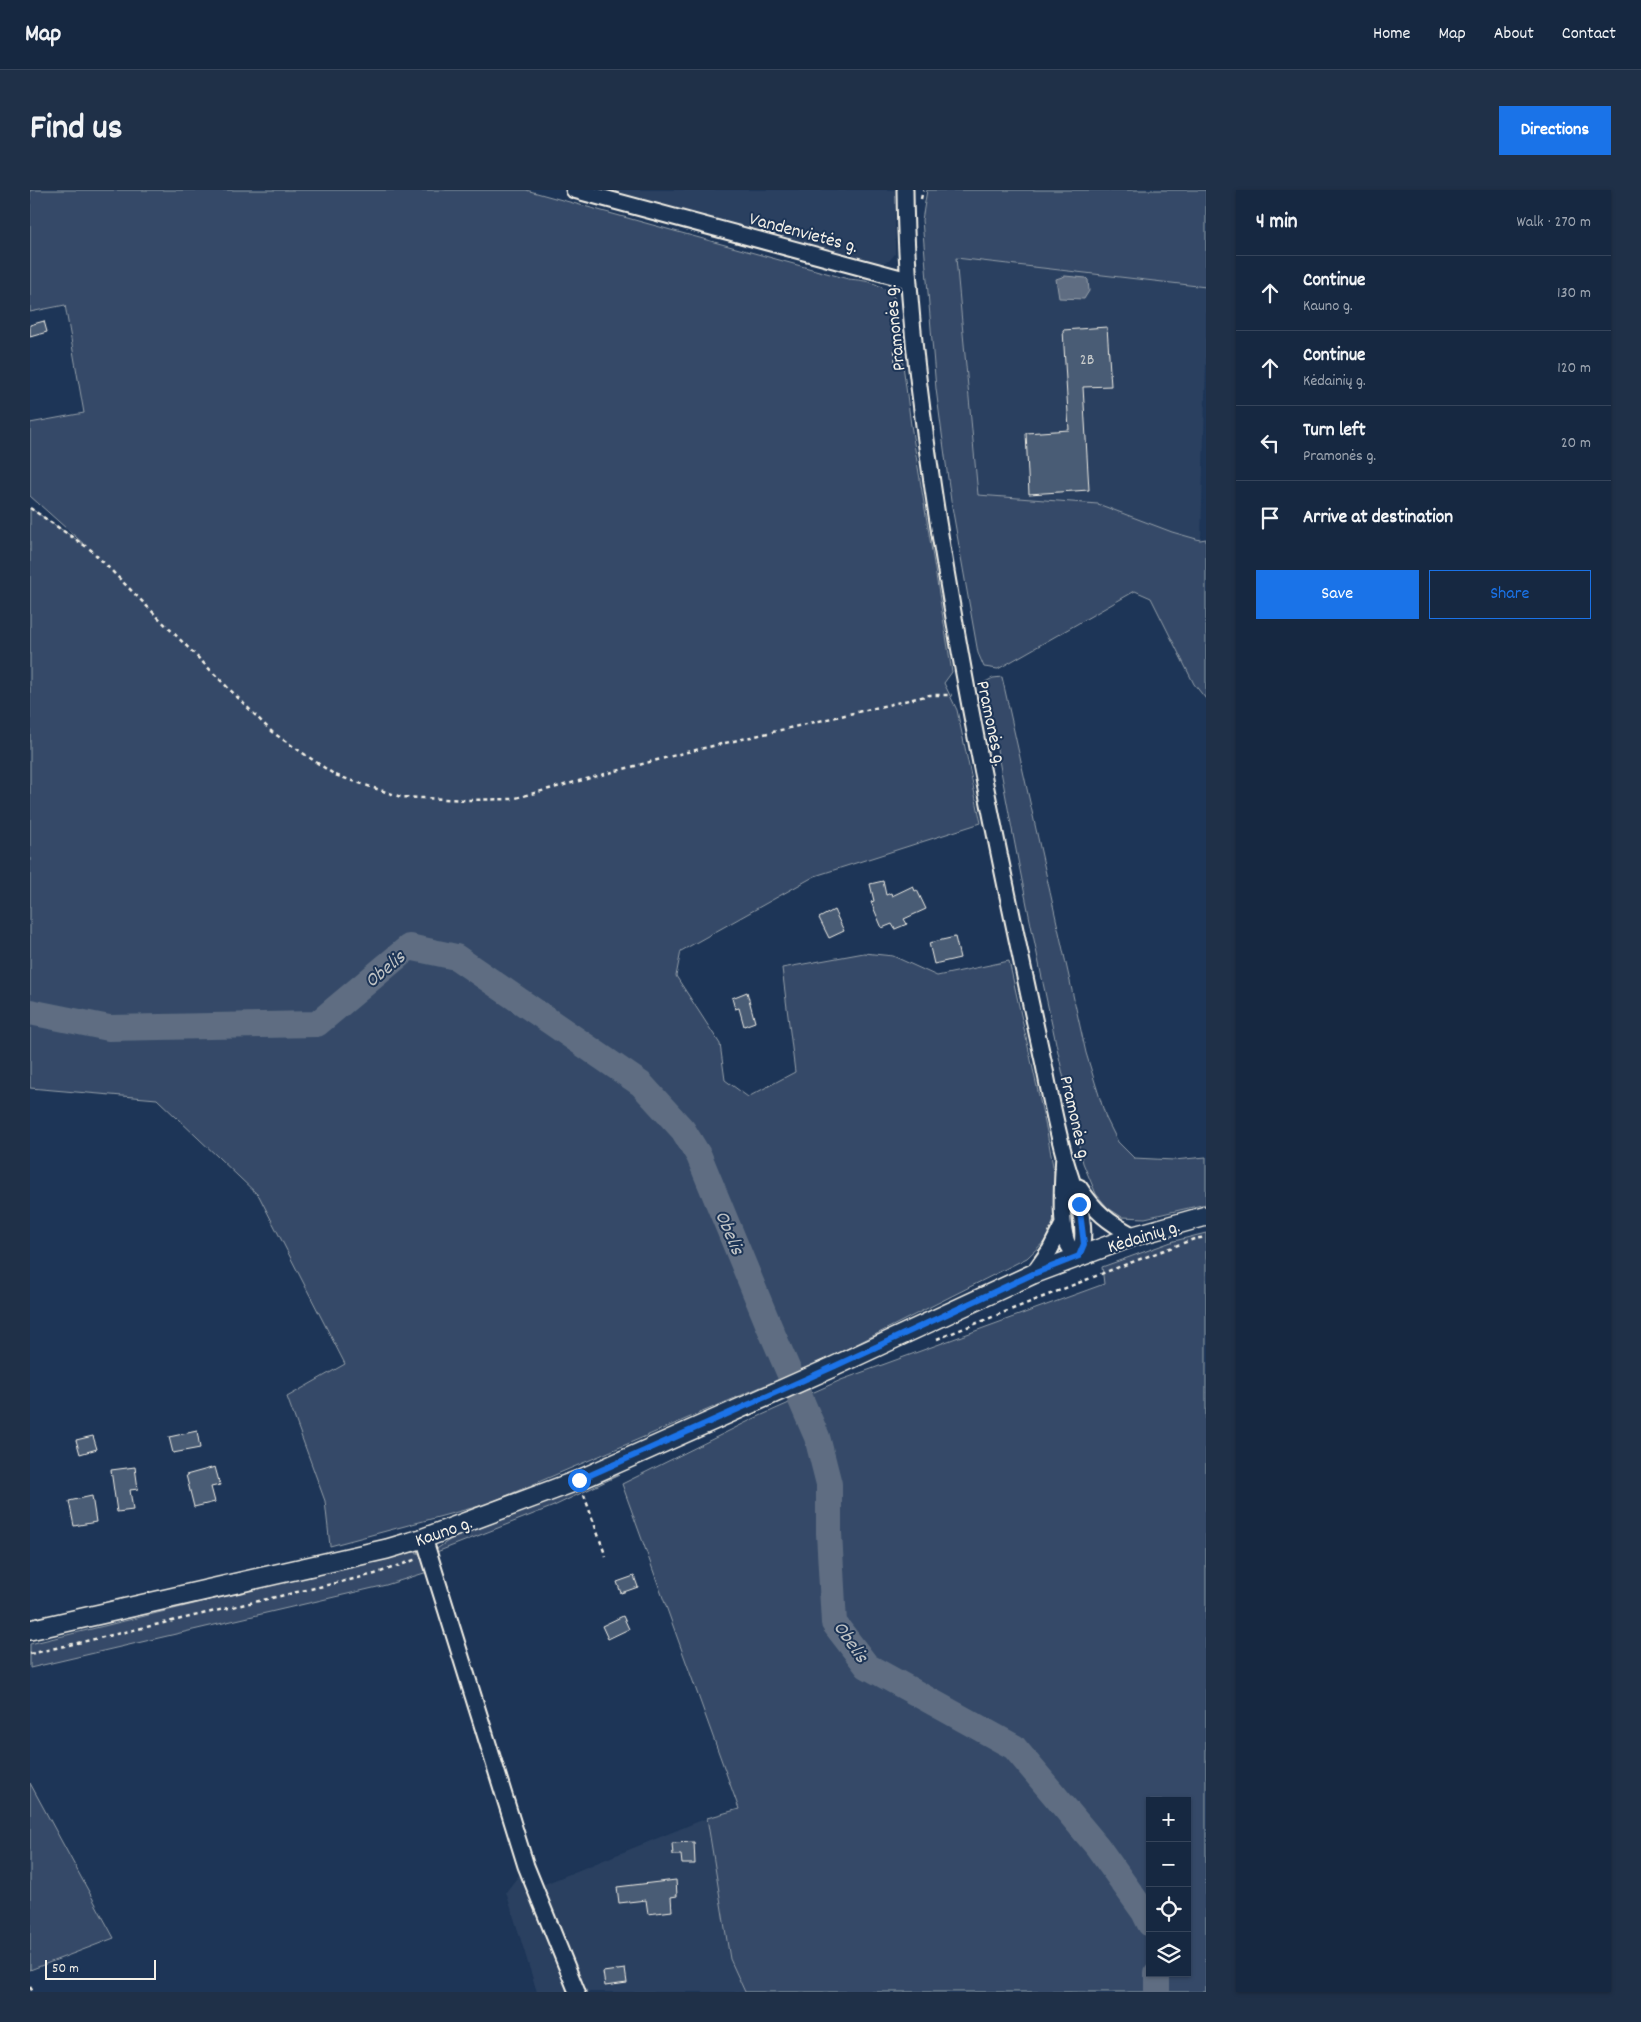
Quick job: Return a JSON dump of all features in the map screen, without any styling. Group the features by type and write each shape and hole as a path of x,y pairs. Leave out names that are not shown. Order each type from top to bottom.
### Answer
{"main road":[{"name":"Kėdainių g.","path":"835,1366 1033,1274 1134,1236 1206,1216"},
{"name":"Kauno g.","path":"30,1630 424,1538 579,1480 835,1366"}],"street":[{"name":"Vandenvietės g.","path":"574,190 908,280"},
{"name":"Pramonės g.","path":"904,190 908,280 922,413 966,695 1064,1154 1079,1204 1084,1244 1079,1256"},
{"path":"1064,1154 1063,1224 1070,1250 1079,1256"},
{"path":"1069,1172 1089,1202 1110,1224 1134,1236"},
{"path":"1033,1274 1050,1250 1063,1224"},
{"path":"424,1538 526,1866 577,1992"}],"path":[{"path":"920,205 923,190"},
{"path":"30,508 91,550 272,732 334,775 400,798 512,799 687,752 930,695 966,695"},
{"path":"930,1341 1111,1270 1206,1237"},
{"path":"579,1480 606,1557"},
{"path":"30,1987 33,1992"}],"shaded area":[{"path":"30,190 526,190 848,279 873,283 894,297 911,425 952,672 944,683 957,710 981,823 815,876 681,951 676,976 720,1044 725,1080 748,1097 795,1072 782,968 864,953 893,956 937,976 1009,961 1047,1132 1056,1183 1054,1220 1047,1239 1027,1258 831,1357 487,1504 330,1546 325,1501 287,1397 345,1364 259,1196 157,1099 30,1088 30,508 86,546 30,496 30,423 84,413 65,305 30,312"},
{"path":"600,190 895,190 895,254 889,261 875,264"},
{"path":"927,190 1206,190 1206,287 956,258 978,495 1098,504 1172,532 1200,540 1206,539 1206,699 1194,684 1151,598 1135,591 998,669 984,667 978,653 951,501 936,389 922,220"},
{"path":"956,258 1206,287 1201,540 1172,532 1098,504 978,495"},
{"path":"1065,276 1086,278 1088,280 1089,291 1084,299 1059,298 1056,279"},
{"path":"1002,677 1086,1053 1106,1118 1118,1142 1134,1158 1174,1160 1206,1157 1206,1204 1145,1218 1122,1217 1108,1208 1096,1194 1083,1163 1031,923 985,682 993,678"},
{"path":"1206,1233 1206,1992 745,1992 730,1959 707,1818 739,1809 622,1484 753,1419 841,1380 1104,1284 1102,1267 1174,1241"},
{"path":"619,1475 554,1506 429,1555 434,1570 386,1585 30,1668 30,1644 387,1557 413,1552 428,1555 451,1539"},
{"path":"30,1783 114,1938 30,1970"},
{"path":"707,1818 730,1959 745,1992 537,1992 506,1892 526,1866 535,1888"}],"building":[{"path":"44,321 47,332 30,337 30,325"},
{"path":"1107,327 1111,386 1083,387 1089,490 1029,494 1026,433 1069,430 1063,330"},
{"path":"883,881 886,895 891,893 892,896 913,886 915,891 917,890 926,909 904,919 907,924 895,929 892,924 882,928 871,902 874,901 870,884"},
{"path":"834,910 844,931 829,938 819,918"},
{"path":"955,937 960,958 934,964 929,943"},
{"path":"747,992 755,1022 744,1026 739,1008 735,1009 732,998"},
{"path":"197,1431 200,1448 173,1453 169,1437"},
{"path":"93,1436 97,1449 80,1454 76,1440"},
{"path":"135,1467 138,1489 130,1490 133,1510 117,1512 111,1470"},
{"path":"215,1467 220,1485 211,1487 215,1502 194,1507 186,1475"},
{"path":"92,1496 96,1522 74,1526 69,1501"},
{"path":"634,1576 638,1587 621,1593 617,1582"},
{"path":"623,1616 629,1629 608,1639 602,1626"},
{"path":"694,1842 695,1864 682,1864 681,1855 673,1855 672,1843"},
{"path":"676,1880 677,1896 671,1897 672,1911 648,1914 646,1900 619,1903 617,1887"},
{"path":"625,1969 627,1983 605,1986 603,1972"}],"waterway":[{"name":"Obelis","path":"30,1012 109,1028 317,1024 409,947 456,957 641,1084 683,1130 699,1156 817,1437 829,1484 829,1533 834,1623 867,1666 1014,1747 1097,1846 1146,1916"},
{"name":"Obelis","path":"1157,1977 1157,1992"}],"route":[{"path":"579,1480 835,1366 1033,1274 1079,1256 1084,1244 1079,1204"}]}
